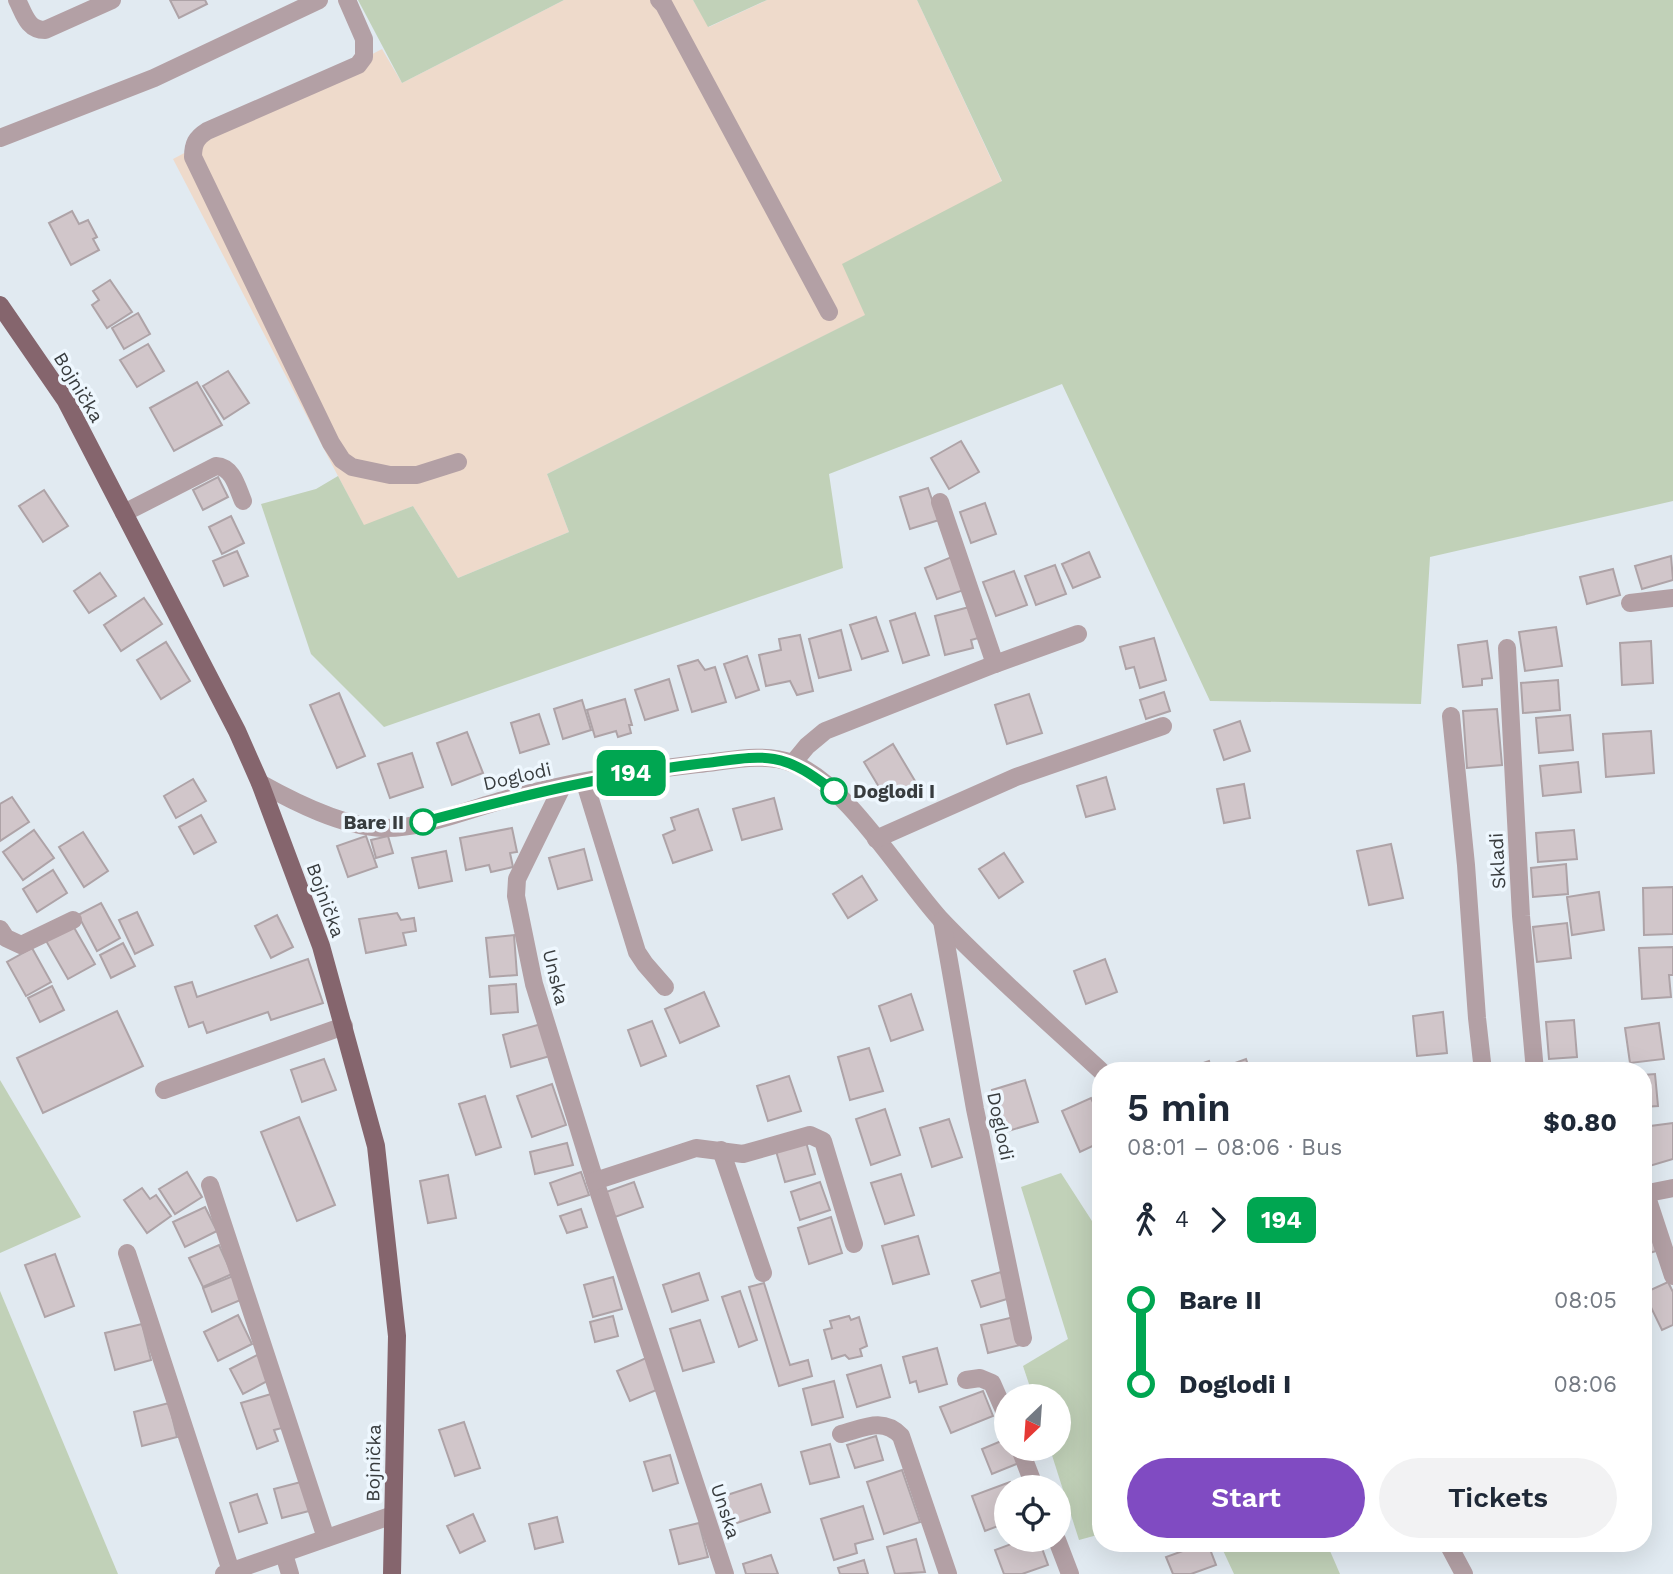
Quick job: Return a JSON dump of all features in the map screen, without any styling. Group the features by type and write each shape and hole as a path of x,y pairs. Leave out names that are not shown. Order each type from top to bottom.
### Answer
{"main road":[{"name":"Bojnička","path":"0,305 66,401 237,731 260,783 321,946 376,1146 397,1336 392,1574"}],"street":[{"path":"17,0 29,23 38,30 45,30 112,0"},
{"path":"0,138 154,78 319,0"},
{"path":"346,0 364,39 364,57 358,65 207,131 198,137 193,146 193,157 342,460 352,467 404,476 458,462"},
{"path":"659,0 828,312"},
{"path":"124,513 216,466 222,466 231,472 243,500"},
{"path":"940,502 995,664"},
{"path":"1630,603 1673,598"},
{"path":"793,763 807,746 825,732 1078,634"},
{"name":"Skladi","path":"1507,648 1521,916 1534,1062"},
{"name":"Skladi","path":"1451,716 1482,1062"},
{"path":"876,839 1016,778 1163,726"},
{"name":"Doglodi","path":"260,783 297,804 345,821 382,828 412,825 514,797 653,769 749,758 771,758 793,763 838,793 942,921 1092,1063"},
{"path":"584,783 637,952 665,987"},
{"name":"Unska","path":"562,787 517,879 516,896 534,984 595,1181 725,1574"},
{"path":"0,929 6,939 21,945 73,920"},
{"name":"Doglodi","path":"942,921 975,1109 1023,1338"},
{"path":"164,1090 344,1026"},
{"path":"595,1181 696,1148 743,1154 810,1135 822,1141 854,1244"},
{"path":"721,1150 763,1273"},
{"path":"210,1185 326,1538"},
{"path":"1652,1192 1673,1188"},
{"path":"1652,1214 1673,1276"},
{"path":"127,1253 228,1572 393,1516"},
{"path":"966,1380 980,1378 992,1384 994,1388"},
{"path":"841,1434 883,1424 893,1427 901,1436 948,1574"},
{"path":"1062,1552 1070,1574"},
{"path":"1452,1552 1464,1574"},
{"path":"284,1553 290,1574"}],"shaded area":[{"path":"564,0 693,0 709,27 767,0 917,0 1002,182 843,264 866,315 547,474 569,532 458,578 413,506 364,526 173,159 382,49 402,83"}],"green space":[{"path":"358,0 564,0 402,83"},
{"path":"693,0 767,0 708,27"},
{"path":"917,0 1673,0 1673,501 1430,557 1421,704 1210,701 1062,384 829,474 843,568 384,727 311,654 261,504 316,489 338,476 364,525 413,506 458,578 569,532 547,474 865,315 842,264 1002,181"},
{"path":"0,1080 81,1217 0,1253"},
{"path":"1061,1173 1092,1221 1092,1536 1079,1540 1071,1515 1071,1475 1058,1475 1054,1461 1071,1461 1071,1384 1029,1384 1023,1366 1068,1339 1021,1187"},
{"path":"0,1291 118,1574 0,1574"},
{"path":"1224,1552 1330,1552 1340,1574 1234,1574"}],"building":[{"path":"170,0 205,0 207,4 179,18"},
{"path":"72,211 79,224 88,220 97,237 93,239 99,250 71,265 49,223"},
{"path":"110,280 132,312 107,328 92,305 99,300 93,291"},
{"path":"138,313 150,334 124,349 112,328"},
{"path":"148,344 164,371 137,387 120,360"},
{"path":"228,371 249,403 224,419 203,386"},
{"path":"197,382 222,425 174,451 150,408"},
{"path":"961,441 979,472 949,489 931,458"},
{"path":"218,477 228,497 203,510 193,490"},
{"path":"928,488 939,520 910,529 900,497"},
{"path":"44,490 68,526 43,542 19,506"},
{"path":"985,503 996,534 971,543 960,512"},
{"path":"231,516 244,543 222,554 209,527"},
{"path":"237,551 248,576 224,586 213,561"},
{"path":"1089,552 1100,577 1073,588 1062,564"},
{"path":"954,556 967,589 937,599 925,568"},
{"path":"1671,556 1673,580 1642,589 1635,566"},
{"path":"1055,565 1066,594 1036,605 1025,576"},
{"path":"1613,569 1620,595 1587,604 1580,577"},
{"path":"1014,571 1027,605 996,616 983,582"},
{"path":"100,573 116,596 89,613 74,591"},
{"path":"144,598 162,624 121,651 104,625"},
{"path":"973,606 982,637 971,640 973,648 945,655 935,616"},
{"path":"915,613 929,655 903,663 890,621"},
{"path":"876,617 888,651 862,659 850,625"},
{"path":"1556,627 1562,666 1525,671 1519,632"},
{"path":"841,630 851,670 819,678 809,639"},
{"path":"800,635 813,691 797,695 790,681 766,686 759,655 781,650 779,639"},
{"path":"1154,638 1166,680 1140,688 1134,667 1126,669 1120,647"},
{"path":"1487,641 1492,678 1482,679 1482,685 1463,687 1458,645"},
{"path":"1651,641 1653,683 1622,685 1620,643"},
{"path":"166,642 190,681 161,699 137,660"},
{"path":"747,656 759,690 736,698 724,664"},
{"path":"698,660 705,670 715,667 726,702 692,712 678,666"},
{"path":"669,679 678,710 645,720 635,690"},
{"path":"1558,680 1560,710 1523,713 1521,683"},
{"path":"1164,692 1170,711 1146,719 1140,700"},
{"path":"339,693 365,756 337,768 310,705"},
{"path":"1029,694 1042,733 1007,744 995,705"},
{"path":"625,699 632,725 629,725 631,733 618,737 616,731 595,737 587,710"},
{"path":"582,700 591,730 563,739 554,709"},
{"path":"1497,709 1502,765 1467,768 1463,711"},
{"path":"539,714 549,744 520,753 511,723"},
{"path":"1570,715 1573,750 1539,753 1536,718"},
{"path":"1240,721 1250,751 1224,760 1214,730"},
{"path":"1651,731 1654,773 1606,777 1603,734"},
{"path":"467,732 483,773 452,785 437,743"},
{"path":"893,744 918,786 901,796 897,790 885,797 864,762"},
{"path":"412,753 423,787 390,798 378,764"},
{"path":"1578,762 1581,792 1543,796 1540,766"},
{"path":"1106,777 1115,809 1086,817 1077,786"},
{"path":"193,779 206,801 176,818 164,796"},
{"path":"1244,784 1250,818 1224,823 1217,789"},
{"path":"12,797 29,822 0,841 0,804"},
{"path":"774,798 782,829 742,840 733,809"},
{"path":"698,809 712,850 673,863 663,835 675,830 671,818"},
{"path":"201,815 216,842 194,854 179,827"},
{"path":"512,828 517,852 510,853 513,867 491,872 489,865 466,870 460,838"},
{"path":"34,830 54,858 23,880 3,852"},
{"path":"1574,830 1577,859 1538,862 1536,833"},
{"path":"83,832 108,871 84,887 59,847"},
{"path":"366,836 377,867 348,877 337,846"},
{"path":"388,836 393,853 376,858 371,840"},
{"path":"1391,844 1403,898 1369,905 1357,851"},
{"path":"584,849 592,880 558,889 549,858"},
{"path":"446,851 452,881 419,888 412,858"},
{"path":"1004,853 1023,882 999,898 979,869"},
{"path":"1566,864 1568,894 1533,897 1531,868"},
{"path":"53,870 67,893 37,912 23,889"},
{"path":"862,876 877,900 848,918 833,894"},
{"path":"1673,887 1673,934 1644,935 1643,888"},
{"path":"1599,892 1604,930 1572,935 1567,897"},
{"path":"101,903 120,938 97,951 78,915"},
{"path":"137,912 153,945 135,954 119,920"},
{"path":"397,913 401,920 414,918 416,931 403,933 406,945 366,953 359,919"},
{"path":"277,915 293,947 271,958 255,926"},
{"path":"1567,923 1571,958 1537,962 1533,927"},
{"path":"72,924 95,964 68,979 45,939"},
{"path":"514,935 517,975 490,977 486,938"},
{"path":"123,943 135,966 111,978 100,955"},
{"path":"1673,947 1673,975 1669,975 1671,997 1642,999 1639,948"},
{"path":"32,948 51,982 26,996 7,962"},
{"path":"308,959 323,1003 271,1020 268,1012 207,1033 203,1022 189,1027 175,987 192,982 197,997"},
{"path":"1105,959 1117,992 1086,1004 1074,971"},
{"path":"516,984 518,1012 491,1014 489,986"},
{"path":"52,986 64,1010 40,1022 28,998"},
{"path":"704,992 719,1026 680,1043 665,1009"},
{"path":"911,994 923,1030 891,1041 879,1006"},
{"path":"117,1011 143,1066 43,1113 17,1058"},
{"path":"1443,1012 1447,1053 1417,1056 1413,1016"},
{"path":"1574,1020 1577,1057 1549,1059 1546,1022"},
{"path":"652,1021 666,1056 641,1066 628,1030"},
{"path":"1659,1023 1664,1059 1630,1062 1625,1028"},
{"path":"541,1024 550,1056 511,1067 503,1035"},
{"path":"869,1048 883,1091 850,1100 838,1057"},
{"path":"324,1059 336,1090 302,1102 291,1070"},
{"path":"1652,1074 1655,1074 1658,1106 1652,1106"},
{"path":"789,1076 801,1111 768,1121 757,1086"},
{"path":"1025,1080 1038,1122 1005,1132 992,1090"},
{"path":"552,1084 566,1125 532,1137 517,1096"},
{"path":"485,1096 501,1147 476,1155 459,1104"},
{"path":"1091,1098 1092,1146 1080,1152 1062,1111"},
{"path":"885,1109 900,1155 871,1165 856,1119"},
{"path":"299,1117 335,1205 297,1221 261,1132"},
{"path":"949,1119 962,1157 932,1167 920,1128"},
{"path":"1673,1123 1673,1159 1652,1165 1652,1126"},
{"path":"806,1142 815,1174 785,1182 776,1151"},
{"path":"567,1143 573,1165 535,1174 530,1152"},
{"path":"187,1172 202,1197 175,1214 159,1189"},
{"path":"581,1172 589,1195 558,1205 550,1183"},
{"path":"901,1174 914,1215 885,1224 871,1183"},
{"path":"448,1175 456,1218 428,1223 420,1181"},
{"path":"634,1182 643,1207 615,1217 606,1192"},
{"path":"820,1182 830,1210 800,1220 791,1192"},
{"path":"142,1188 150,1199 156,1195 171,1216 147,1233 124,1200"},
{"path":"205,1207 217,1231 185,1247 173,1222"},
{"path":"581,1209 587,1227 567,1233 560,1216"},
{"path":"831,1217 842,1253 809,1264 798,1228"},
{"path":"918,1236 929,1274 893,1284 882,1246"},
{"path":"219,1245 232,1274 203,1287 189,1258"},
{"path":"55,1254 74,1306 45,1317 25,1265"},
{"path":"1001,1272 1010,1298 981,1307 972,1281"},
{"path":"699,1273 708,1300 672,1312 663,1285"},
{"path":"233,1276 243,1299 212,1312 203,1288"},
{"path":"613,1277 622,1309 593,1317 584,1285"},
{"path":"1668,1282 1673,1292 1673,1325 1662,1330 1652,1309 1652,1289"},
{"path":"764,1283 790,1365 808,1360 812,1376 779,1386 749,1287"},
{"path":"740,1291 757,1340 739,1347 722,1297"},
{"path":"238,1315 252,1344 218,1361 204,1332"},
{"path":"613,1316 618,1336 595,1342 590,1322"},
{"path":"849,1316 851,1320 859,1317 867,1346 860,1349 862,1356 849,1359 845,1355 832,1359 824,1330 832,1328 830,1321"},
{"path":"1014,1317 1020,1345 988,1353 981,1325"},
{"path":"700,1320 714,1362 683,1371 670,1329"},
{"path":"142,1324 151,1360 115,1370 105,1333"},
{"path":"937,1348 947,1384 919,1392 916,1381 910,1383 903,1357"},
{"path":"259,1354 271,1379 243,1394 230,1369"},
{"path":"646,1358 659,1389 630,1401 617,1371"},
{"path":"881,1365 890,1397 857,1407 847,1375"},
{"path":"834,1381 843,1417 812,1425 803,1389"},
{"path":"983,1391 993,1416 951,1433 940,1407"},
{"path":"271,1394 282,1428 274,1430 278,1441 257,1449 241,1403"},
{"path":"169,1403 177,1437 142,1446 134,1412"},
{"path":"464,1422 480,1468 455,1476 439,1430"},
{"path":"876,1436 883,1460 855,1468 847,1445"},
{"path":"830,1444 839,1477 810,1484 801,1452"},
{"path":"994,1444 994,1461 1019,1463 992,1474 982,1449"},
{"path":"670,1455 678,1483 653,1491 644,1462"},
{"path":"902,1470 920,1522 884,1534 867,1482"},
{"path":"301,1482 309,1511 282,1518 274,1489"},
{"path":"761,1484 770,1512 731,1525 721,1497"},
{"path":"994,1488 994,1528 985,1531 972,1496"},
{"path":"257,1494 267,1523 239,1532 230,1503"},
{"path":"863,1506 873,1539 855,1544 857,1553 834,1560 821,1519"},
{"path":"473,1514 485,1541 460,1553 447,1526"},
{"path":"557,1517 563,1542 535,1549 529,1524"},
{"path":"699,1523 708,1557 679,1564 670,1530"},
{"path":"916,1539 925,1572 895,1574 887,1547"},
{"path":"996,1552 1043,1552 1048,1565 1022,1574 1004,1574"},
{"path":"1180,1552 1211,1552 1216,1565 1191,1574 1173,1574 1166,1557"},
{"path":"771,1555 778,1574 746,1574 743,1564"},
{"path":"864,1560 868,1574 840,1574 838,1568"}],"bus line":[{"name":"194","path":"423,822 514,797 653,769 749,758 771,758 793,763 834,791"}],"place":[{"name":"Doglodi I","path":"834,791"},
{"name":"Bare II","path":"423,822"}]}
